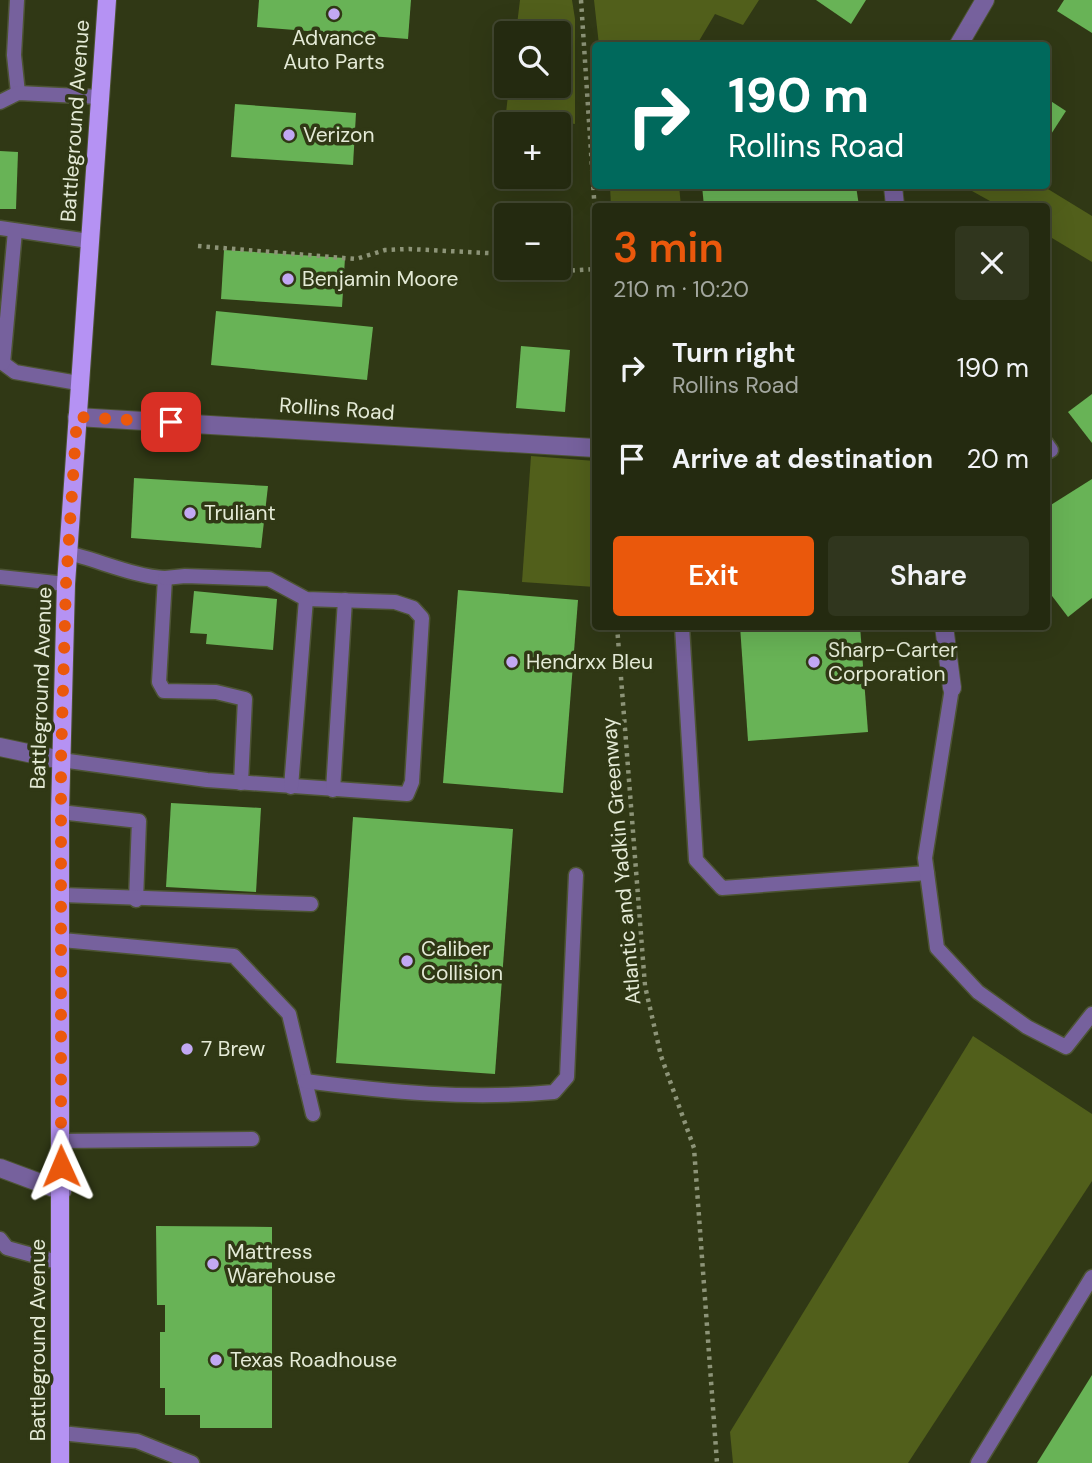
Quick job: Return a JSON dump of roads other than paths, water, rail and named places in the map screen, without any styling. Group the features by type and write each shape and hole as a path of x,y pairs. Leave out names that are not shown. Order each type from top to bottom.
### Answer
{"main road":[{"name":"Battleground Avenue","path":"60,1463 60,812 66,584 78,383 107,0"}],"street":[{"path":"960,42 985,0"},
{"name":"Rollins Road","path":"77,417 592,448"},
{"path":"945,630 952,688"},
{"path":"0,747 61,760"},
{"path":"0,1168 62,1191"}],"lane":[{"path":"17,0 7,60 18,93"},
{"path":"0,102 18,93 100,97"},
{"path":"0,228 89,241"},
{"path":"15,231 2,362 15,372 78,383"},
{"path":"61,760 241,783 407,794 412,782 422,618 413,608 396,601 306,599 269,579 185,576 146,578 111,564 68,553"},
{"path":"0,576 66,584"},
{"path":"165,578 159,682 163,691 216,692 245,699 241,783"},
{"path":"290,787 306,599"},
{"path":"333,790 345,600"},
{"path":"682,630 696,860 722,888 927,873"},
{"path":"952,688 925,858 937,948 978,992 1027,1027 1066,1047 1092,1014"},
{"path":"60,812 139,821 136,900"},
{"path":"305,1081 430,1095 495,1098 554,1092 568,1077 576,875"},
{"path":"62,895 136,900 311,904"},
{"path":"62,940 234,956 289,1014 313,1114"},
{"path":"61,1141 252,1139"},
{"path":"2,1247 61,1264"},
{"path":"978,1463 1092,1277"},
{"path":"61,1433 137,1441 162,1457 192,1463"}],"place":[{"name":"Advance Auto Parts","path":"334,14"},
{"name":"Verizon","path":"289,135"},
{"name":"Benjamin Moore","path":"288,279"},
{"name":"Truliant","path":"190,513"},
{"name":"Hendrxx Bleu","path":"512,662"},
{"name":"Sharp-Carter Corporation","path":"814,662"},
{"name":"Caliber Collision","path":"407,961"},
{"name":"7 Brew","path":"187,1049"},
{"name":"Mattress Warehouse","path":"213,1264"},
{"name":"Texas Roadhouse","path":"216,1360"}]}
